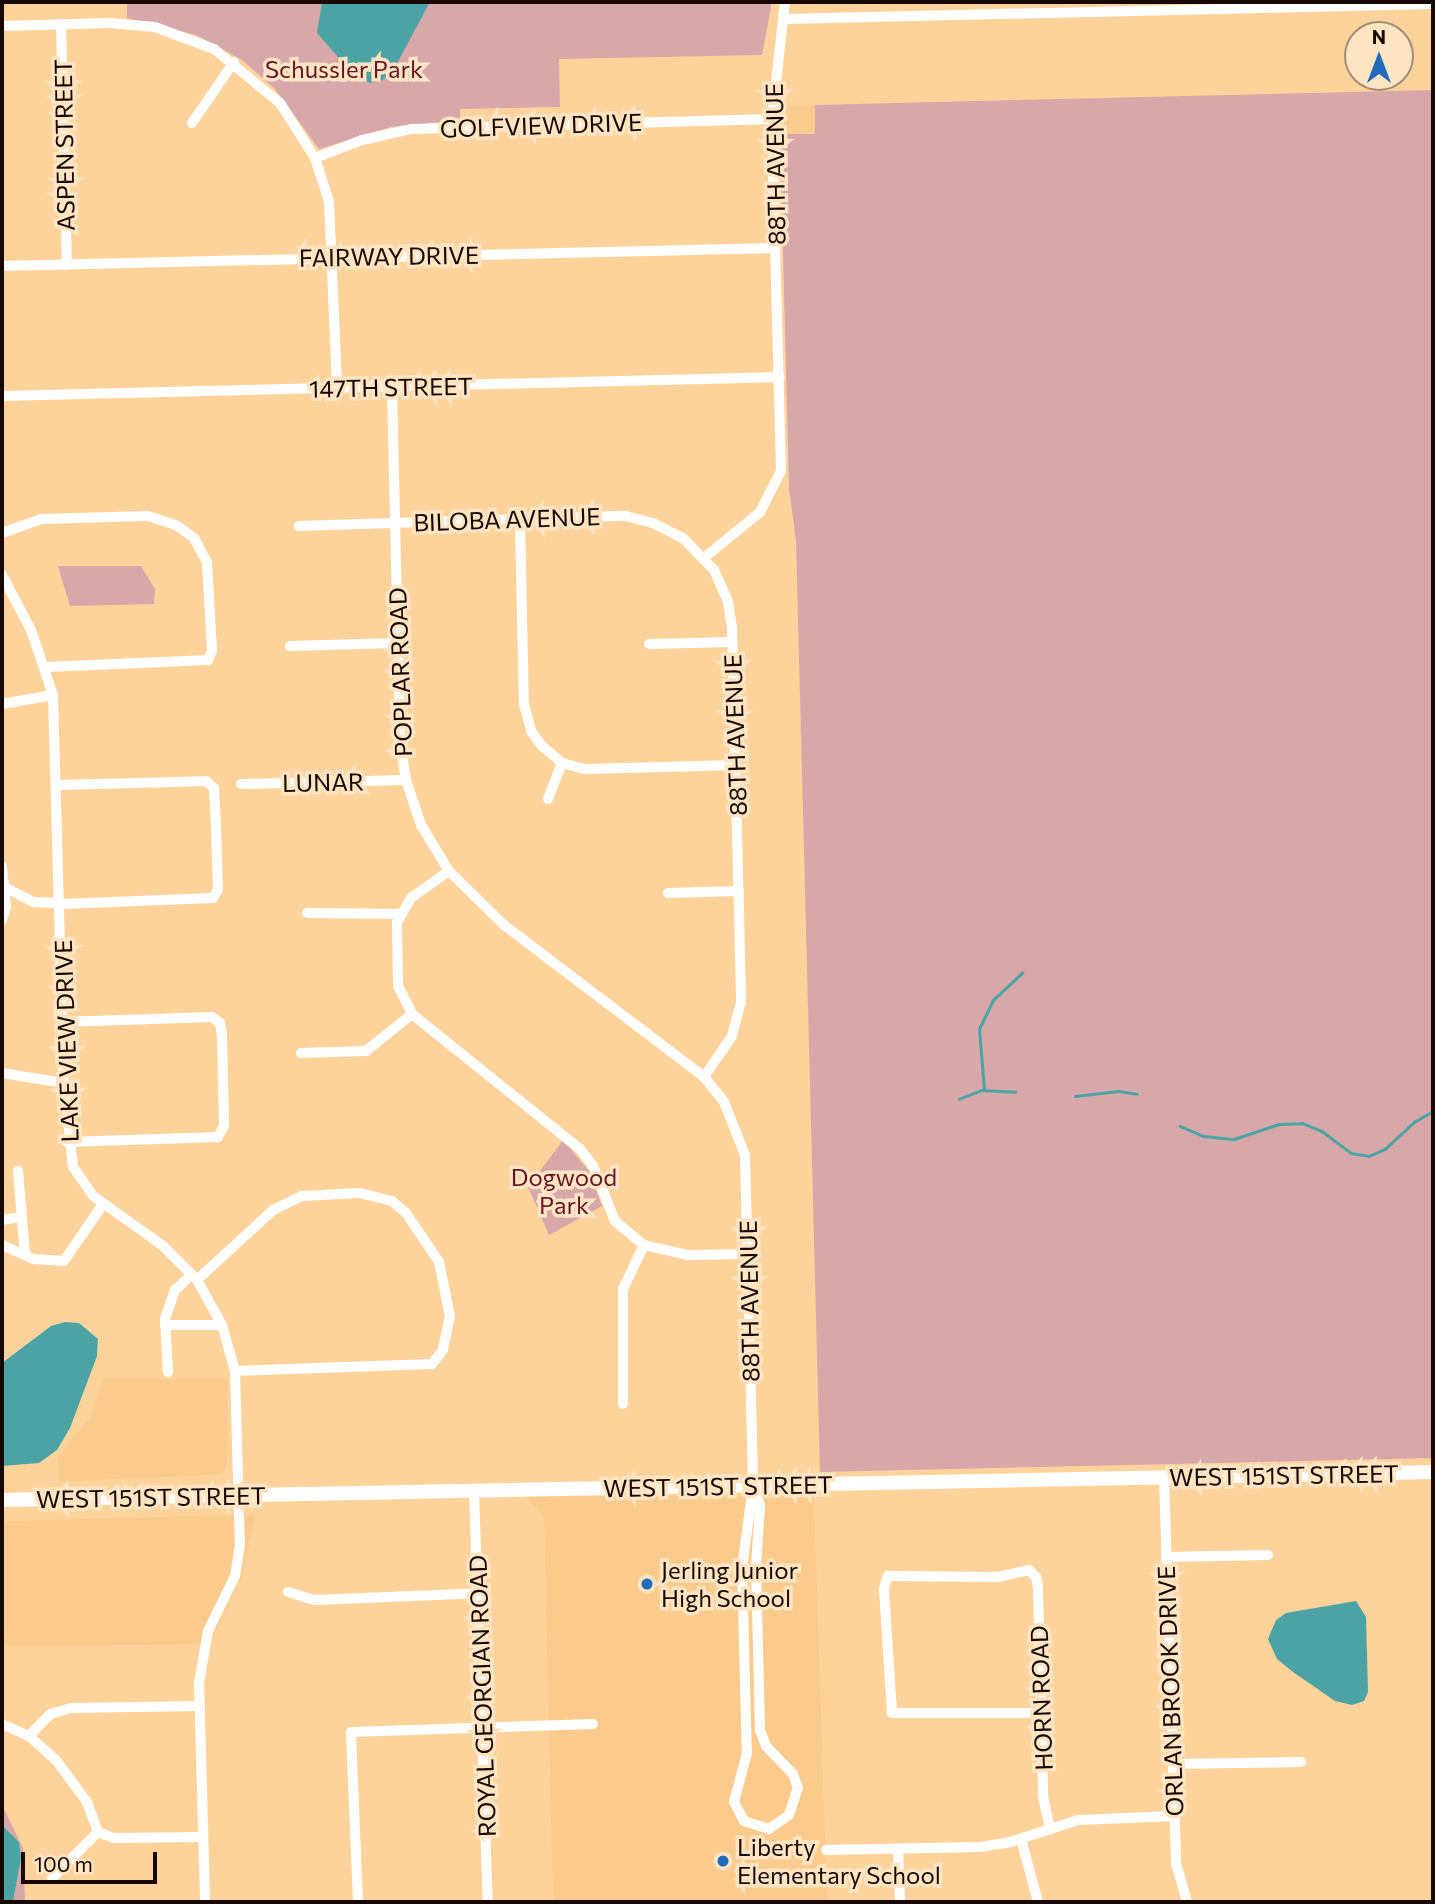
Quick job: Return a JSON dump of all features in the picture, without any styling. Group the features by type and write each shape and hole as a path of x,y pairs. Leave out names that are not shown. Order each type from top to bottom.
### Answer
{"street":[{"name":"88TH AVENUE","path":"753,1486 760,1525 756,1566 760,1730 766,1746 793,1774 798,1788 789,1815 769,1829 744,1821 734,1802 747,1753 742,1568 753,1486 749,1254 745,1156 724,1102 704,1077 728,1043 740,1009 732,642 728,602 704,558 760,512 777,485 782,460 772,119 776,54 785,19 785,2"},
{"path":"785,19 914,10 1043,7 1433,4"},
{"path":"2,26 61,24 155,27 214,49 234,62 280,103 315,158 330,202 335,257 337,388"},
{"name":"ASPEN STREET","path":"61,24 67,265"},
{"path":"192,123 234,62"},
{"name":"GOLFVIEW DRIVE","path":"315,158 362,140 411,129 772,119"},
{"name":"FAIRWAY DRIVE","path":"2,266 776,248"},
{"name":"147TH STREET","path":"2,397 780,377"},
{"name":"POPLAR ROAD","path":"392,387 397,643 406,780 421,825 449,871 504,925 704,1077"},
{"path":"2,533 41,519 149,516 176,525 194,538 207,562 212,651 208,660 46,667"},
{"name":"BILOBA AVENUE","path":"299,526 637,519 668,529 704,558"},
{"path":"520,520 524,704 536,738 562,763 598,770 735,765"},
{"name":"LAKE VIEW DRIVE","path":"2,575 46,667 53,695 58,785 67,1142 79,1180 103,1204 162,1245 194,1277 222,1325 235,1371 241,1495 235,1576 208,1631 200,1706 205,1902"},
{"path":"649,644 732,642"},
{"path":"290,646 397,643"},
{"path":"2,704 53,695"},
{"path":"548,799 562,763"},
{"name":"LUNAR","path":"240,784 406,780"},
{"path":"4,888 34,902 61,903 210,900 218,889 215,788 206,781 58,785"},
{"path":"2,866 2,920"},
{"path":"449,871 411,898 400,914 395,937 397,977 412,1014 580,1149 593,1166 615,1221 643,1245 687,1255 749,1254"},
{"path":"668,893 739,891"},
{"path":"306,913 400,914"},
{"path":"301,1053 366,1051 412,1014"},
{"path":"63,1022 212,1017 220,1023 221,1134 67,1142"},
{"path":"2,1073 64,1083"},
{"path":"18,1171 26,1255"},
{"path":"168,1372 165,1325 175,1290 273,1210 302,1196 360,1193 392,1201 406,1213 439,1262 449,1307 443,1350 432,1364 235,1371"},
{"path":"2,1245 26,1255 64,1261 103,1204"},
{"path":"2,1220 22,1217"},
{"path":"623,1404 623,1289 643,1245"},
{"path":"165,1325 222,1325"},
{"name":"WEST 151ST STREET","path":"2,1500 1433,1472"},
{"name":"ORLAN BROOK DRIVE","path":"1164,1478 1176,1863 1187,1902"},
{"name":"ROYAL GEORGIAN ROAD","path":"474,1490 485,1729 488,1902"},
{"path":"1166,1557 1268,1555"},
{"name":"HORN ROAD","path":"1041,1713 892,1713 888,1707 885,1615 888,1576 997,1577 1029,1570 1038,1587 1043,1796 1050,1829"},
{"path":"288,1592 315,1600 479,1592"},
{"path":"29,1736 50,1714 71,1709 200,1706"},
{"path":"2,1724 29,1736 57,1760 87,1802 98,1832 114,1838 202,1837"},
{"path":"358,1902 351,1732 593,1724"},
{"path":"1172,1764 1301,1762"},
{"path":"826,1850 980,1847 1021,1839 1089,1819 1175,1816"},
{"path":"52,1878 98,1832"},
{"path":"1021,1839 1038,1902"},
{"path":"898,1849 900,1902"}],"shaded area":[{"path":"780,105 815,105 815,134 780,134"},
{"path":"103,1379 228,1379 227,1462 222,1474 59,1482 58,1456 90,1419"},
{"path":"526,1496 814,1496 827,1902 553,1902 544,1517"},
{"path":"256,1515 242,1575 210,1644 2,1646 2,1521"}],"green space":[{"name":"Schussler Park","path":"127,2 771,2 771,8 762,55 559,59 560,107 460,109 460,120 391,127 319,149 275,89 242,60 196,35 127,18"},
{"path":"1433,90 1433,1458 820,1472 796,541 789,488 780,134 815,134 815,105"},
{"path":"58,566 141,566 155,589 154,604 70,606"},
{"name":"Dogwood Park","path":"563,1140 589,1171 602,1206 549,1235 528,1187"},
{"path":"2,1805 23,1848 25,1902 13,1902 21,1858 19,1842 2,1825"}],"water":[{"path":"322,2 430,2 395,67 383,80 370,83 353,74 317,33"},
{"path":"65,1322 79,1323 98,1339 97,1356 70,1428 57,1450 39,1463 2,1466 2,1363 51,1326"},
{"path":"1356,1601 1366,1617 1368,1692 1364,1701 1352,1705 1335,1701 1293,1672 1277,1659 1268,1639 1276,1620 1286,1613"},
{"path":"2,1825 19,1842 21,1858 13,1902 2,1902"}],"waterway":[{"path":"984,1090 979,1029 993,1000 1022,973"},
{"path":"959,1099 981,1090 1015,1092"},
{"path":"1075,1096 1119,1091 1137,1094"},
{"path":"1180,1126 1204,1136 1234,1139 1279,1124 1302,1123 1322,1131 1351,1153 1369,1156 1385,1149 1414,1122 1433,1111"}],"place":[{"name":"Jerling Junior High School","path":"647,1584"},
{"name":"Liberty Elementary School","path":"723,1861"}]}
